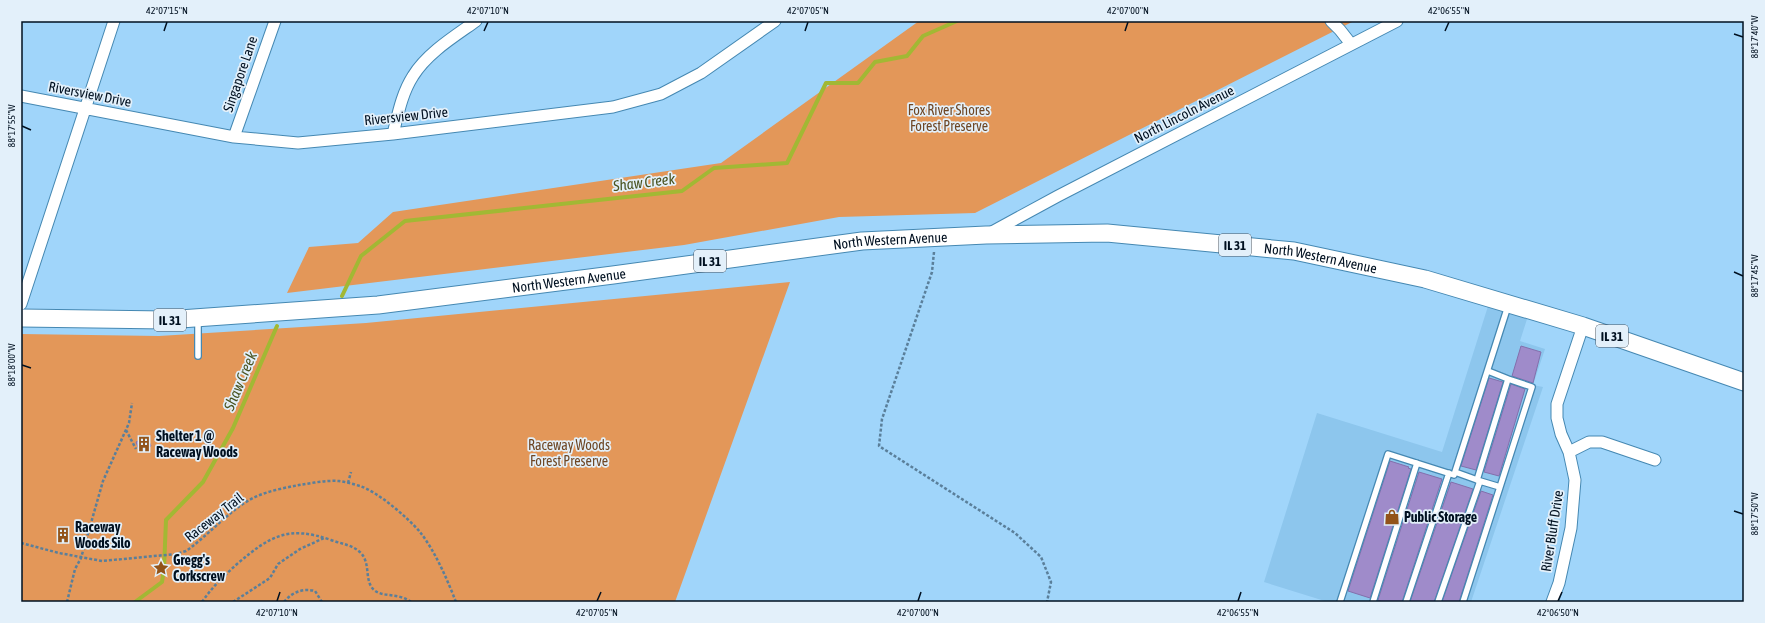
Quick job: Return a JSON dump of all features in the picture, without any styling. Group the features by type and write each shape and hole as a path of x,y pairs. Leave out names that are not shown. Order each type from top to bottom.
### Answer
{"main road":[{"name":"North Western Avenue","path":"21,318 198,319 378,305 862,241 986,235 1107,233 1294,251 1425,279 1583,326 1744,382"}],"street":[{"path":"21,304 84,108 114,21"},
{"name":"Singapore Lane","path":"234,137 275,21"},
{"path":"393,134 402,100 413,75 435,51 476,21"},
{"name":"Riversview Drive","path":"21,96 234,137 298,143 393,134 612,107 661,94 701,73 775,21"},
{"path":"1331,21 1351,44"},
{"name":"North Lincoln Avenue","path":"986,235 1058,196 1397,21"},
{"name":"River Bluff Drive","path":"1552,602 1559,583 1571,528 1576,480 1569,452 1560,434 1557,418 1557,404 1583,326"},
{"path":"1569,452 1589,442 1602,442 1655,460"}],"lane":[{"path":"1340,602 1388,454 1454,475 1509,304"},
{"path":"198,319 198,356"},
{"path":"1463,602 1532,387 1488,371"},
{"path":"1438,602 1478,480 1508,379"},
{"path":"1373,602 1418,463"},
{"path":"1455,472 1500,487"},
{"path":"1406,602 1449,473"}],"path":[{"path":"935,249 932,272 882,419 879,446 1016,533 1041,557 1051,582 1046,602"},
{"path":"67,602 75,569 80,558 103,481 129,423 132,403"},
{"path":"126,430 136,448"},
{"path":"348,483 351,472"},
{"name":"Raceway Trail","path":"21,543 80,558 102,561 176,554 186,551 242,504 254,497 308,483 337,481 360,486 381,498 420,532 435,556 456,602"},
{"path":"202,602 217,582 260,545 274,537 303,533 352,546 361,553 367,561 370,584 373,589 380,594 397,595 411,602"},
{"path":"233,602 270,578 278,564 300,549 324,538"},
{"path":"21,565 21,579"},
{"path":"284,602 288,597 299,591 309,590 315,591 322,602"}],"shaded area":[{"name":"Public Storage","path":"1489,303 1528,316 1520,341 1545,349 1533,385 1543,387 1471,602 1328,602 1264,582 1317,413 1442,452"}],"green space":[{"name":"Fox River Shores Forest Preserve","path":"919,21 1354,21 975,213 839,217 684,245 287,293 309,247 358,243 393,212 721,163"},
{"name":"Raceway Woods Forest Preserve","path":"790,282 675,602 21,602 21,334 159,336 366,323"}],"building":[{"path":"1521,346 1541,352 1533,383 1512,376"},
{"path":"1489,378 1503,382 1476,470 1461,466"},
{"path":"1511,384 1525,389 1499,476 1484,472"},
{"name":"Shelter 1 @ Raceway Woods","path":"147,437 151,446 140,452 136,442"},
{"path":"1390,461 1411,469 1370,598 1348,591"},
{"path":"1419,472 1442,479 1402,602 1382,602 1378,600"},
{"path":"1451,482 1473,489 1434,602 1410,602"},
{"path":"1481,491 1493,495 1459,602 1442,602"},
{"name":"Raceway Woods Silo","path":"63,529 67,531 69,535 67,539 63,541 59,539 57,535 59,531"}],"waterway":[{"name":"Shaw Creek","path":"342,296 361,256 405,221 682,191 714,168 787,163 826,83 858,83 875,62 907,56 923,36 957,21"},
{"name":"Shaw Creek","path":"135,602 162,582 166,520 203,482 233,428 277,326"}],"place":[{"name":"Shelter 1 @ Raceway Woods","path":"144,444"},
{"name":"Public Storage","path":"1392,517"},
{"name":"Raceway Woods Silo","path":"63,535"},
{"name":"Gregg's Corkscrew","path":"161,568"}]}
